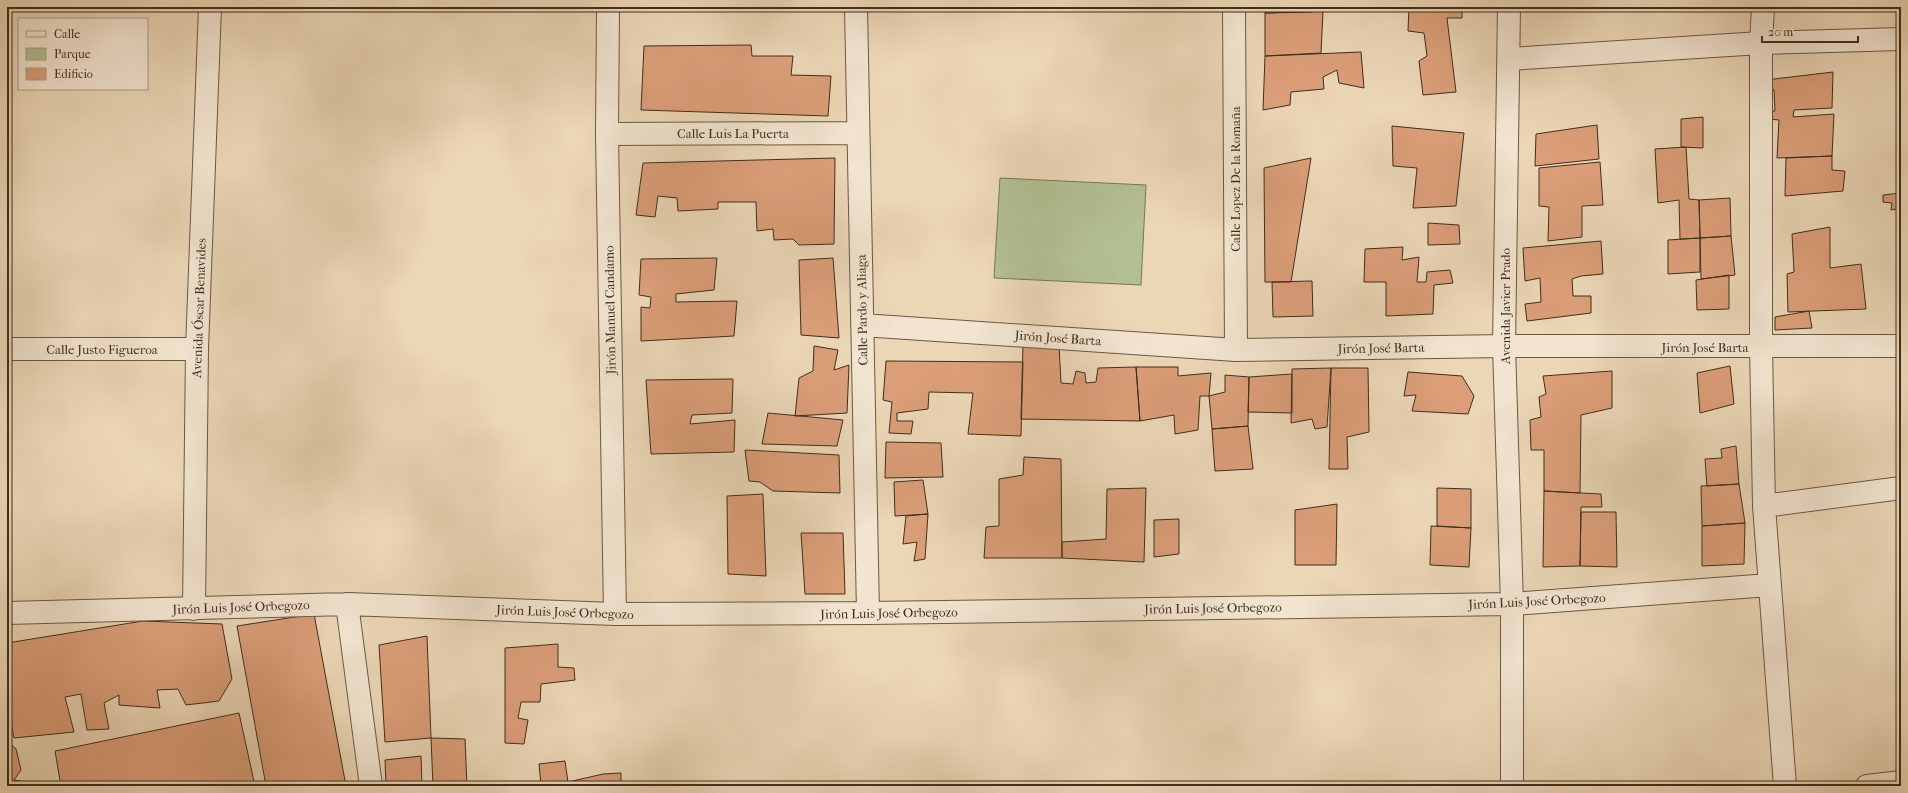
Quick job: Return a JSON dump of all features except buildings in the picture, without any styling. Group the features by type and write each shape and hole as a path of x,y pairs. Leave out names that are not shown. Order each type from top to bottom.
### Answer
{"street":[{"name":"Avenida Óscar Benavides","path":"194,608 197,349 210,7"},
{"name":"Jirón Manuel Candamo","path":"608,7 607,134 615,614"},
{"name":"Calle Pardo y Aliaga","path":"856,7 868,613"},
{"name":"Calle Lopez De la Romaña","path":"1234,7 1236,350"},
{"name":"Avenida Javier Prado","path":"1510,7 1504,346 1512,604 1512,786"},
{"path":"1762,7 1761,347 1764,506 1785,786"},
{"path":"1509,60 1761,43 1901,39"},
{"name":"Calle Luis La Puerta","path":"607,134 858,133"},
{"name":"Jirón José Barta","path":"862,325 1236,350 1504,346 1901,346"},
{"name":"Calle Justo Figueroa","path":"7,349 197,349"},
{"path":"1764,506 1901,488"},
{"name":"Jirón Luis José Orbegozo","path":"7,613 347,604 615,614 868,613 1512,604 1770,585"},
{"path":"347,604 371,786"},
{"path":"1867,786 1901,782"}],"green space":[{"path":"1000,178 1146,185 1141,285 994,278"}]}
